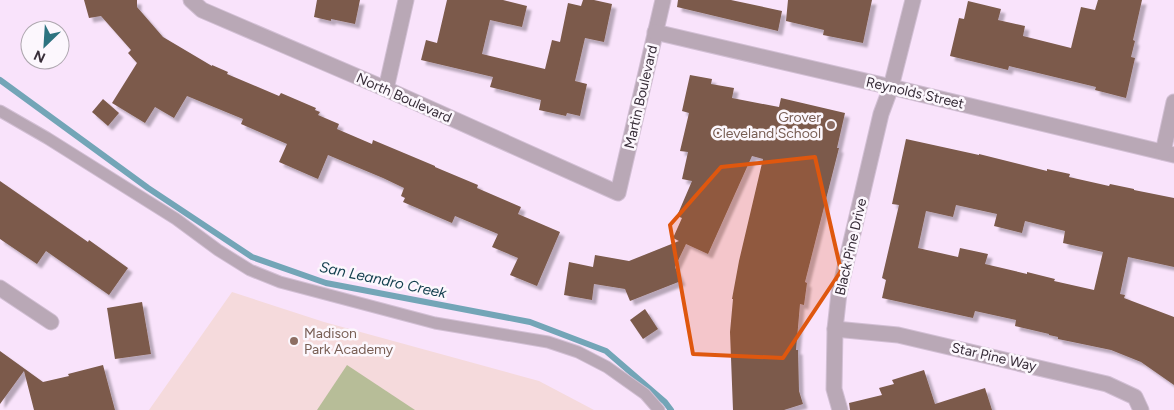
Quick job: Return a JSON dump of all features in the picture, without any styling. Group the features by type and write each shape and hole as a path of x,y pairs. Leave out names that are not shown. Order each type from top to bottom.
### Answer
{"street":[{"name":"North Boulevard","path":"192,0 202,10 386,89 618,193"},
{"path":"386,89 406,0"},
{"name":"Martin Boulevard","path":"618,193 663,0"},
{"name":"Black Pine Drive","path":"840,410 834,389 835,329 839,293 881,114 891,87 913,0"},
{"name":"Reynolds Street","path":"655,32 1168,154"},
{"path":"1168,154 1174,102"},
{"path":"0,288 51,322"},
{"name":"Star Pine Way","path":"835,329 898,335 1107,384 1135,397 1142,410"}],"lane":[{"path":"0,111 47,138 176,219 218,250 250,270 280,282 435,323 556,344 578,352 607,367 645,394 659,410"}],"highlighted area":[{"path":"815,157 841,271 783,358 693,354 670,225 721,167"}],"shaded area":[{"name":"Madison Park Academy","path":"232,292 324,322 539,381 594,410 149,410"}],"green space":[{"path":"347,365 415,410 317,410"}],"building":[{"path":"84,0 137,0 137,7 163,37 212,66 279,96 281,93 316,108 315,110 320,112 318,115 339,124 337,129 372,144 373,140 435,166 478,185 477,188 521,207 518,214 560,232 537,286 510,275 518,258 492,247 498,234 455,216 452,223 403,202 405,198 401,196 404,188 383,178 328,155 318,179 279,162 287,144 241,124 243,119 187,96 174,118 155,107 145,123 112,103 137,63 128,53 131,50 101,16 89,18"},
{"path":"317,0 360,0 355,24 314,17"},
{"path":"447,0 503,0 527,6 522,27 490,20 482,54 545,69 552,40 560,42 568,3 581,6 583,0 594,0 612,4 604,42 585,38 575,81 587,84 580,116 567,113 566,116 539,110 541,100 490,87 493,77 421,60 426,40 437,43"},
{"path":"678,0 731,0 782,11 778,31 677,7"},
{"path":"788,0 872,0 863,43 823,35 824,30 786,21"},
{"path":"1098,0 1142,0 1133,40 1135,41 1131,57 1135,58 1126,98 1095,90 1096,87 1009,66 1008,70 950,56 959,18 964,19 968,1 1001,9 998,20 1025,26 1023,36 1071,48 1081,7 1095,10"},
{"path":"690,75 712,79 711,84 734,88 732,98 779,107 781,98 845,113 837,148 839,148 805,282 807,283 804,305 800,304 796,350 798,350 799,391 803,404 784,410 733,410 730,332 732,299 763,159 752,156 708,254 686,244 675,267 681,281 630,301 625,289 594,284 592,300 564,295 569,262 593,267 595,255 629,261 679,241 673,238 682,218 677,216 692,181 682,179 688,152 680,151 689,113 682,111"},
{"path":"103,99 119,113 108,126 92,112"},
{"path":"906,139 979,154 1047,171 1047,169 1070,174 1069,177 1109,186 1110,184 1174,198 1174,267 1128,257 1120,294 1125,295 1124,298 1174,317 1174,385 1141,362 1111,350 1058,339 1058,337 1049,334 1015,326 1016,320 975,311 973,318 882,298 886,280 882,278 899,205 892,204","holes":["956,205 997,214 994,226 1022,233 1025,221 1065,231 1063,243 1103,252 1094,290 1054,281 1055,279 1027,272 1027,274 985,264 988,254 960,248 958,257 918,248 926,211 953,217"]},
{"path":"0,181 128,268 109,295 46,251 37,264 0,239"},
{"path":"142,302 151,354 115,359 107,308"},
{"path":"645,309 658,329 643,339 630,320"},
{"path":"0,351 43,382 103,365 115,410 34,410 24,371 0,404"},
{"path":"924,370 935,404 985,388 992,410 850,410 849,403 882,395 879,388 894,384 892,380"}],"waterway":[{"name":"San Leandro Creek","path":"0,80 148,188 252,257 326,283 530,322 606,351 665,402 671,410"}],"place":[{"name":"Grover Cleveland School","path":"831,125"},
{"name":"Madison Park Academy","path":"294,341"}]}
